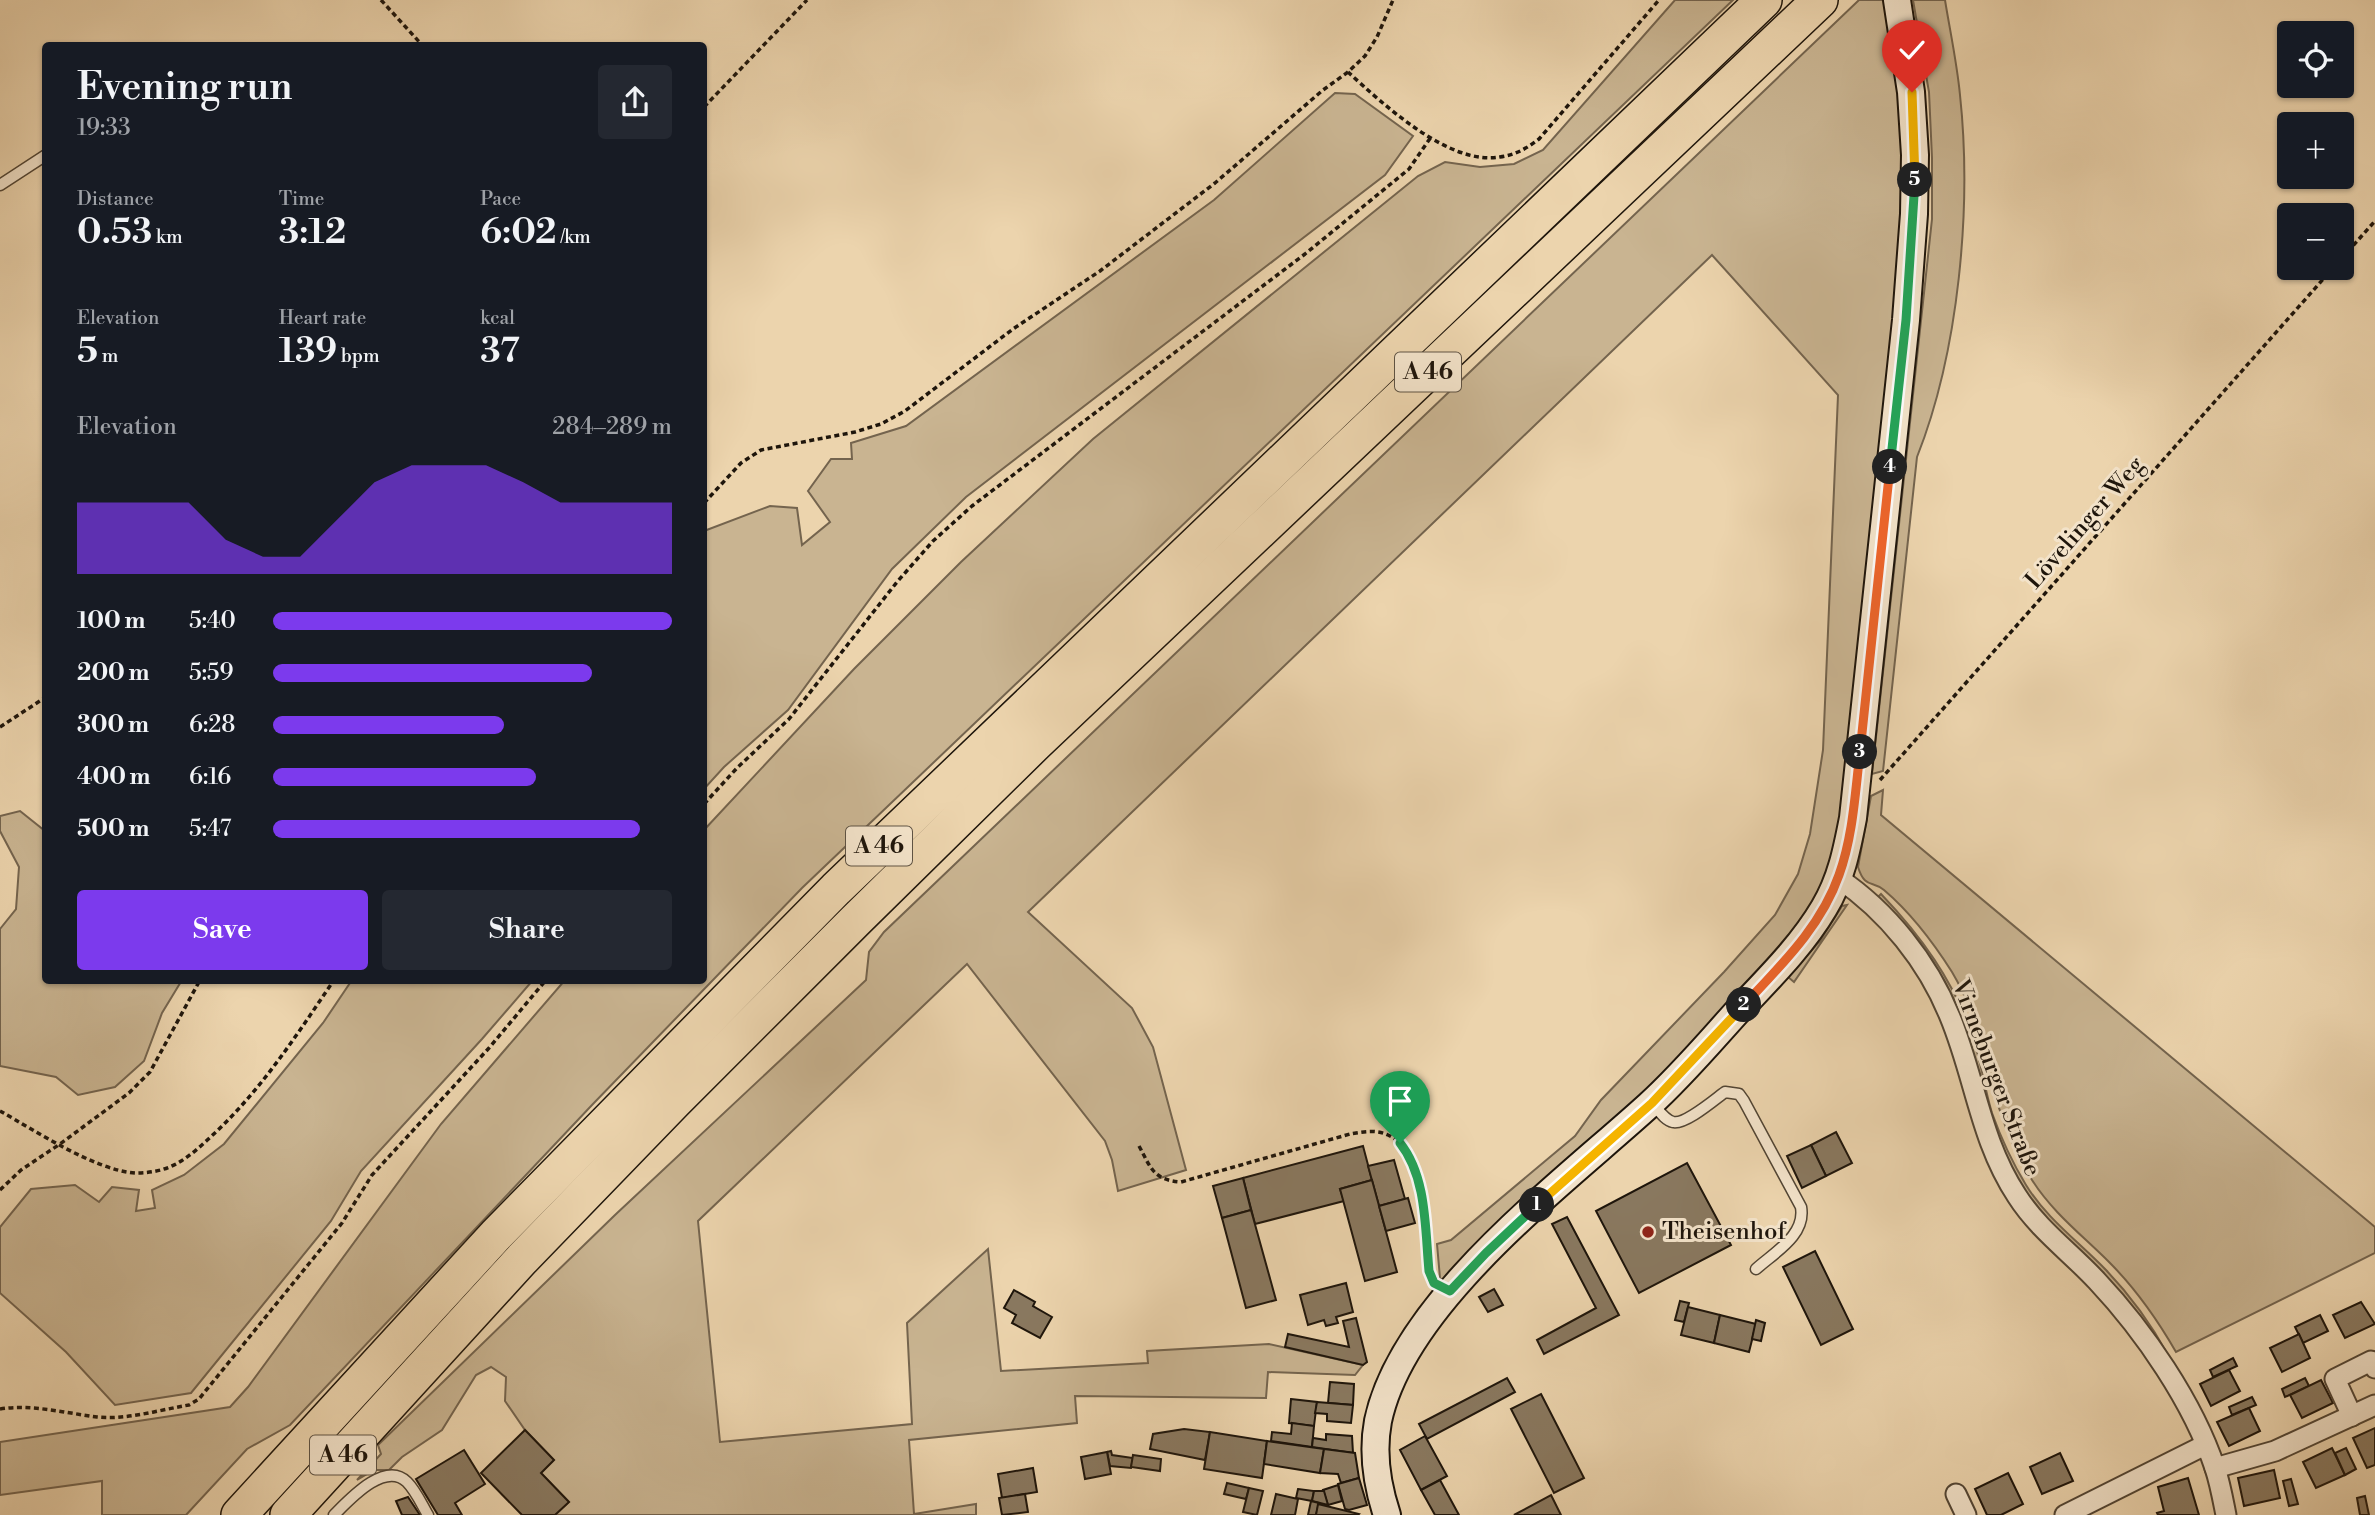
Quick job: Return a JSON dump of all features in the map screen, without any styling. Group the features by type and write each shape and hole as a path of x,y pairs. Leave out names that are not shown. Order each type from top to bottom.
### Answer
{"highway":[{"name":"A 46","path":"239,1515 496,1235 836,889 1763,0"},
{"name":"A 46","path":"288,1515 523,1259 674,1102 856,920 1035,744 1820,0"}],"street":[{"path":"1387,1515 1376,1468 1378,1422 1384,1400 1393,1376 1450,1291 1495,1244 1652,1103 1805,936 1839,878 1848,843 1856,791 1906,320 1914,214 1912,92 1896,0"},
{"name":"Virneburger Straße","path":"1839,878 1892,925 1930,976 1951,1018 1980,1118 2017,1196 2039,1226 2096,1279 2172,1381 2191,1414 2215,1468 2226,1515"},
{"path":"2352,1416 2335,1379 2371,1361 2375,1368"},
{"path":"2215,1468 2275,1451 2375,1405"},
{"path":"2065,1515 2205,1445"},
{"path":"1956,1494 1966,1515"}],"lane":[{"path":"0,185 42,158"},
{"path":"1652,1103 1665,1118 1674,1122 1684,1121 1724,1092 1739,1094 1744,1101 1801,1207 1803,1217 1800,1229 1756,1269"},
{"path":"334,1515 369,1484 388,1476 407,1482 428,1515"}],"path":[{"path":"380,0 419,42"},
{"path":"707,104 807,0"},
{"path":"707,500 741,463 761,450 855,432 881,424 905,411 1013,329 1100,271 1205,191 1366,56 1393,0"},
{"path":"1348,72 1380,101 1431,137 1477,157 1499,158 1521,151 1539,139 1659,0"},
{"path":"707,801 789,719 897,582 933,541 972,506 1304,254 1409,169 1431,137"},
{"path":"2354,245 2375,221"},
{"name":"Lövelinger Weg","path":"1856,791 1883,778 2322,280"},
{"path":"0,727 42,700"},
{"path":"0,1190 20,1170 129,1093 150,1072 198,984"},
{"path":"0,1111 104,1166 133,1173 157,1172 176,1164 196,1150 239,1110 281,1059 331,984"},
{"path":"0,1409 41,1409 115,1417 189,1405 199,1399 342,1223 372,1175 489,1048 543,984"},
{"path":"1139,1146 1154,1174 1165,1181 1181,1182 1350,1134 1371,1131 1387,1134 1400,1143 1410,1156 1418,1181 1429,1271 1434,1283 1450,1291"}],"shaded area":[{"path":"1675,0 1733,0 802,888 592,1105 290,1425 247,1449 186,1515 102,1515 102,1481 0,1495 0,1442 230,1407 248,1387 441,1124 562,984 707,984 707,827 854,669 961,562 1093,439 1418,176 1445,162 1480,167 1514,164 1543,150"},
{"path":"1859,0 1888,0 1903,86 1906,218 1838,847 1810,913 1676,1065 1444,1282 1440,1278 1437,1244 1451,1240 1575,1136 1601,1100 1775,915 1798,874 1810,834 1823,750 1838,395 1712,255 1028,912 1132,1008 1153,1047 1186,1170 1118,1191 1105,1141 967,964 698,1221 720,1442 912,1424 907,1323 988,1249 1001,1371 1148,1363 1147,1351 1269,1344 1363,1365 1355,1375 1268,1372 1266,1398 1075,1396 1077,1423 909,1440 914,1514 976,1504 976,1515 555,1515 569,1502 541,1473 554,1460 525,1430 505,1401 506,1377 491,1367 476,1375 442,1430 402,1457 389,1470 374,1470 357,1480 381,1454 378,1445 615,1215 866,980 869,952 884,932"},
{"path":"1913,0 1945,0 1960,95 1963,231 1959,278 1943,371 1917,457 1883,771 1872,774 1932,219 1929,92"},
{"path":"1335,93 1355,94 1413,136 1385,175 966,497 892,569 788,710 707,786 707,530 770,506 797,508 802,545 830,522 808,491 831,459 852,459 851,443 906,426 1214,200"},
{"path":"1883,790 1881,815 2375,1227 2375,1253 2176,1352 2128,1282 2058,1213 2032,1180 2006,1127 1961,988 1912,918 1884,890 1863,878 1858,867 1871,796"},
{"path":"20,811 42,829 42,984 180,984 162,1013 144,1061 115,1087 78,1095 56,1077 0,1066 0,929 16,909 19,867 0,831 0,816"},
{"path":"1881,894 1922,943 1955,996 1975,1044 1995,1122 2026,1185 2053,1219 2106,1270 2140,1310 2168,1355 2165,1357 2024,1191 2004,1156 1988,1115 1968,1041 1876,899"},
{"path":"1847,905 1794,982 1788,977 1820,941 1842,906"},
{"path":"349,984 530,984 361,1171 331,1221 191,1393 115,1405 66,1352 0,1293 0,1227 31,1189 75,1185 99,1202 112,1187 139,1190 136,1211 155,1208 152,1190 184,1175 224,1144 323,1023"}],"building":[{"path":"1836,1132 1852,1163 1826,1176 1811,1145"},
{"path":"1811,1145 1826,1176 1802,1188 1787,1156"},
{"path":"1363,1146 1372,1180 1340,1189 1344,1201 1255,1224 1243,1178"},
{"path":"1394,1160 1405,1199 1379,1206 1368,1166"},
{"path":"1687,1163 1731,1245 1639,1293 1596,1211"},
{"path":"1243,1178 1251,1210 1222,1218 1213,1186"},
{"path":"1372,1180 1397,1272 1365,1281 1340,1189"},
{"path":"1408,1198 1415,1223 1386,1231 1379,1206"},
{"path":"1251,1210 1276,1300 1246,1308 1222,1218"},
{"path":"1567,1217 1619,1315 1544,1354 1537,1340 1596,1308 1552,1224"},
{"path":"1815,1251 1853,1329 1821,1345 1783,1267"},
{"path":"1346,1283 1353,1312 1336,1317 1338,1323 1326,1326 1324,1320 1308,1325 1300,1295"},
{"path":"1494,1289 1503,1305 1488,1312 1479,1297"},
{"path":"1014,1290 1035,1302 1033,1306 1052,1317 1040,1338 1012,1323 1016,1315 1004,1308"},
{"path":"1680,1301 1689,1303 1684,1322 1675,1320"},
{"path":"2361,1302 2375,1324 2345,1338 2333,1315"},
{"path":"1688,1307 1720,1315 1714,1343 1681,1335"},
{"path":"1720,1315 1756,1324 1749,1352 1714,1343"},
{"path":"2320,1315 2328,1331 2303,1343 2295,1327"},
{"path":"1356,1318 1367,1362 1363,1365 1285,1347 1288,1334 1349,1347 1343,1321"},
{"path":"1756,1320 1765,1323 1761,1341 1752,1339"},
{"path":"2299,1334 2310,1358 2282,1372 2270,1348"},
{"path":"2233,1358 2237,1366 2213,1377 2210,1370"},
{"path":"2229,1370 2240,1391 2211,1406 2200,1384"},
{"path":"1507,1378 1515,1392 1427,1439 1419,1424"},
{"path":"2305,1378 2309,1386 2285,1397 2282,1389"},
{"path":"2321,1380 2333,1403 2302,1418 2290,1395"},
{"path":"1330,1382 1354,1384 1353,1405 1328,1403"},
{"path":"1541,1394 1584,1478 1554,1493 1511,1409"},
{"path":"2252,1397 2256,1405 2232,1415 2229,1407"},
{"path":"1291,1399 1317,1402 1314,1426 1289,1423"},
{"path":"1317,1402 1353,1405 1351,1423 1327,1421 1327,1414 1315,1413"},
{"path":"2249,1408 2260,1431 2229,1446 2217,1422"},
{"path":"1292,1423 1314,1426 1312,1447 1271,1441 1272,1432 1291,1434"},
{"path":"2375,1428 2375,1465 2367,1468 2353,1438"},
{"path":"1184,1429 1210,1432 1205,1460 1150,1449 1153,1434"},
{"path":"525,1430 554,1460 541,1473 569,1502 555,1515 522,1515 481,1473"},
{"path":"1210,1432 1267,1441 1262,1478 1204,1469"},
{"path":"1326,1434 1352,1436 1353,1453 1312,1447 1313,1438 1326,1440"},
{"path":"1425,1436 1447,1476 1421,1490 1400,1450"},
{"path":"1267,1441 1324,1449 1320,1473 1264,1464"},
{"path":"2332,1448 2345,1475 2316,1488 2303,1462"},
{"path":"2346,1448 2356,1469 2345,1475 2335,1453"},
{"path":"1324,1449 1355,1453 1359,1478 1341,1483 1338,1474 1320,1473"},
{"path":"464,1450 485,1484 455,1503 462,1515 438,1515 416,1479"},
{"path":"1111,1451 1112,1455 1133,1458 1131,1468 1110,1466 1107,1452"},
{"path":"1107,1452 1111,1474 1085,1479 1081,1457"},
{"path":"2060,1453 2073,1481 2042,1494 2030,1467"},
{"path":"1133,1455 1161,1459 1160,1471 1131,1467"},
{"path":"1033,1468 1037,1492 1002,1498 998,1474"},
{"path":"2274,1470 2280,1498 2244,1506 2238,1478"},
{"path":"2008,1473 2023,1504 2001,1515 1987,1515 1975,1489"},
{"path":"1359,1478 1367,1505 1345,1509 1338,1484"},
{"path":"2188,1478 2199,1515 2158,1515 2157,1513 2164,1511 2158,1487"},
{"path":"2291,1479 2298,1504 2289,1506 2283,1481"},
{"path":"1440,1480 1459,1515 1435,1515 1421,1490"},
{"path":"1227,1483 1249,1488 1246,1499 1224,1494"},
{"path":"1338,1485 1342,1501 1328,1505 1323,1490"},
{"path":"1249,1488 1263,1491 1257,1515 1243,1512"},
{"path":"1298,1489 1314,1491 1312,1501 1296,1498"},
{"path":"1314,1491 1324,1491 1328,1505 1312,1501"},
{"path":"1025,1494 1028,1512 1002,1515 999,1498"},
{"path":"1276,1494 1298,1499 1295,1515 1271,1515"},
{"path":"1551,1495 1561,1515 1514,1515"},
{"path":"2365,1496 2369,1515 2360,1515 2357,1498"},
{"path":"408,1497 420,1515 402,1515 396,1501"},
{"path":"1311,1501 1319,1503 1316,1515 1308,1515"},
{"path":"1318,1504 1359,1514 1316,1515"}],"place":[{"name":"Theisenhof","path":"1648,1232"}],"route":[{"path":"1400,1143 1410,1156 1418,1181 1429,1271 1434,1283 1450,1291 1486,1253 1652,1103 1683,1071 1805,936 1839,878 1853,818 1906,320 1914,214 1912,92"}]}
